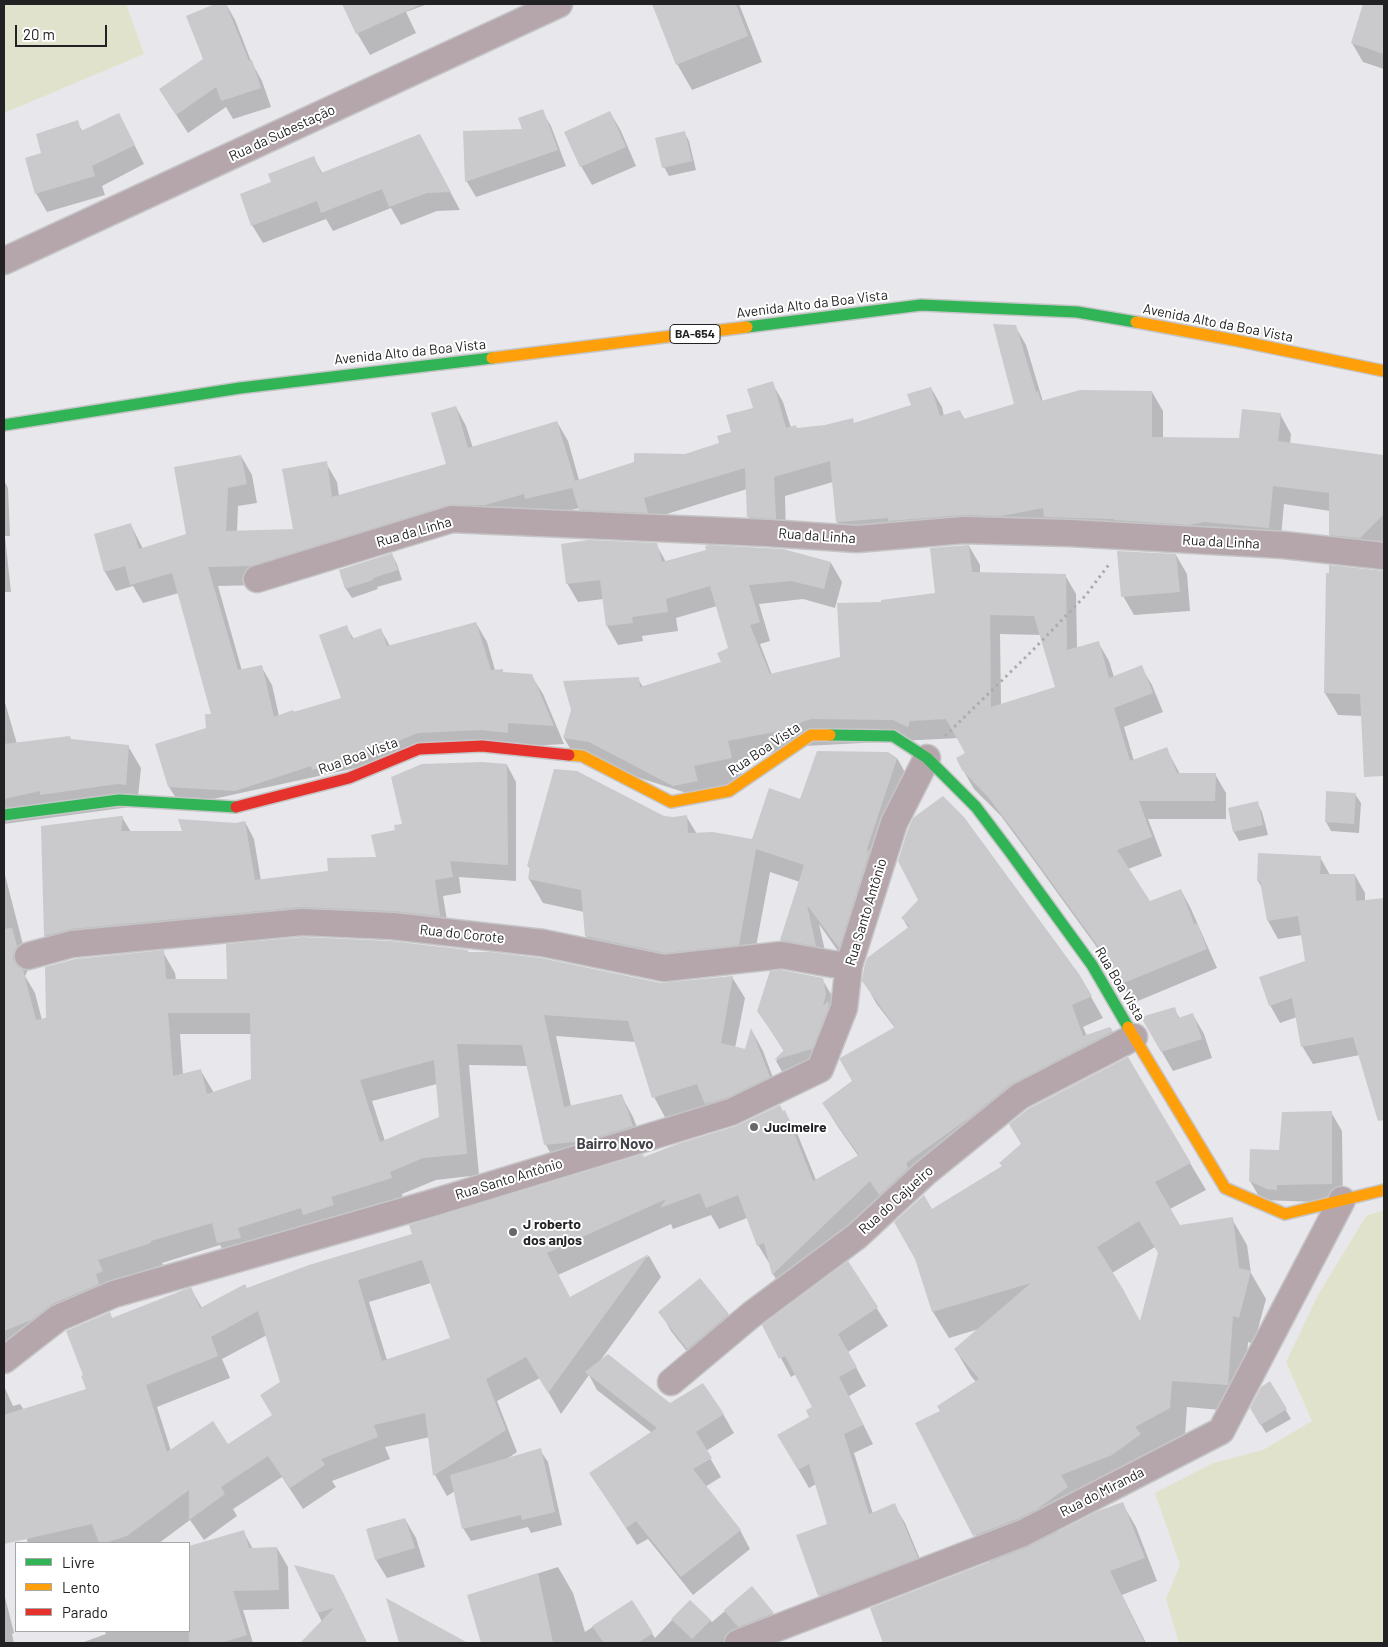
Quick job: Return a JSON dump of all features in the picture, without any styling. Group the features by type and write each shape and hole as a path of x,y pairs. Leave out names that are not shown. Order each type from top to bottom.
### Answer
{"street":[{"name":"Rua da Subestação","path":"4,261 559,4"},
{"name":"Avenida Alto da Boa Vista","path":"4,425 240,388 408,366 574,350 921,305 1077,312 1234,340 1384,372"},
{"name":"Rua da Linha","path":"257,579 452,519 768,533 857,539 964,530 1070,533 1283,545 1384,556"},
{"name":"Rua Boa Vista","path":"4,815 119,800 237,807 348,778 419,749 482,746 582,756 671,802 729,791 811,735 893,736 926,758 976,807 1016,860 1092,965 1225,1188 1286,1214 1384,1190"},
{"name":"Rua Santo Antônio","path":"4,1360 58,1318 114,1294 450,1197 731,1112 820,1070 844,1008 849,965 894,824 926,758"},
{"name":"Rua do Corote","path":"28,956 72,944 302,922 392,926 543,943 664,968 782,955 832,964 849,965"},
{"name":"Rua do Cajueiro","path":"671,1382 751,1315 857,1236 924,1173 1020,1096 1134,1037"},
{"name":"Rua do Miranda","path":"738,1643 1023,1533 1221,1431 1342,1200"}],"path":[{"path":"926,758 947,733 1031,652 1086,595 1129,537"}],"green space":[{"path":"4,4 126,4 144,54 4,113"},
{"path":"1384,1210 1384,1643 1179,1643 1166,1599 1180,1565 1155,1493 1213,1463 1263,1450 1312,1421 1286,1362 1318,1295 1366,1216"}],"building":[{"path":"215,4 226,4 249,61 252,60 261,88 221,101 216,87 176,115 159,89 203,59 186,16"},
{"path":"342,4 422,4 356,34"},
{"path":"652,4 736,4 748,36 676,65"},
{"path":"1363,4 1384,4 1384,54 1351,43"},
{"path":"543,109 558,150 465,182 463,131 522,129 518,118"},
{"path":"610,111 626,147 580,167 564,132"},
{"path":"119,113 135,145 92,166 95,176 35,194 25,158 41,153 36,134 78,120 81,131"},
{"path":"685,131 692,161 662,168 655,138"},
{"path":"420,134 451,192 427,193 389,207 382,189 321,213 317,201 251,226 240,194 271,182 268,174 314,156 321,173"},
{"path":"993,324 1016,325 1036,392 1038,391 1041,401 1080,390 1152,391 1152,437 1239,438 1242,409 1281,413 1278,441 1384,455 1384,514 1360,538 1329,535 1329,493 1273,486 1269,528 1204,522 1189,525 1114,519 1044,517 1043,508 1001,516 963,515 888,521 888,518 836,522 830,461 774,477 776,519 747,517 745,468 644,498 648,513 579,510 572,488 525,499 524,494 485,505 448,505 250,566 208,567 238,670 262,665 274,717 293,710 294,712 341,698 319,635 347,625 352,639 381,628 387,646 476,622 491,670 503,669 503,672 532,674 554,726 508,723 508,733 481,730 418,733 356,758 312,770 311,766 235,791 168,787 155,744 206,728 205,714 211,714 172,573 130,585 125,566 104,572 94,534 131,523 139,549 186,534 174,467 241,455 247,484 228,488 226,531 293,529 282,469 327,461 332,497 446,464 431,413 456,406 468,448 557,421 575,481 634,462 634,453 685,454 719,443 717,436 731,432 726,415 753,408 747,389 773,381 786,428 796,425 797,428 825,425 853,418 854,423 911,405 907,394 931,387 940,416 960,410 963,419 1014,404"},
{"path":"588,540 657,543 662,562 706,550 705,546 709,545 783,549 831,562 824,589 791,581 749,585 760,622 750,625 770,674 840,657 837,603 881,602 881,600 935,593 930,548 969,545 972,572 1066,574 1067,650 1099,641 1109,678 1142,665 1153,693 1114,708 1130,761 1167,747 1177,773 1216,773 1215,801 1139,801 1152,837 1117,850 1150,901 1181,889 1194,924 1197,923 1207,949 1121,984 1105,956 1023,843 988,797 962,770 956,758 965,753 946,719 910,721 908,727 893,720 811,719 802,722 794,728 728,741 732,758 694,766 698,781 673,786 589,742 563,738 571,710 563,681 639,677 640,687 721,662 717,653 728,648 710,586 666,599 668,612 632,617 633,623 606,626 600,580 566,584 561,544","holes":["990,615 1034,616 1055,687 991,707"]},
{"path":"1117,551 1176,554 1180,592 1121,597"},
{"path":"392,553 398,570 345,589 339,570"},
{"path":"1329,565 1384,571 1384,776 1364,777 1360,694 1324,693 1326,573 1329,573"},
{"path":"70,736 71,739 129,745 126,785 117,784 40,795 40,791 4,799 4,744"},
{"path":"817,751 888,752 897,758 866,852 870,849 839,948 807,905 816,946 780,940 804,865 756,849 739,945 665,953 585,936 581,890 528,879 530,866 527,866 554,769 577,771 664,816 687,815 688,833 713,832 752,839 769,788 800,799"},
{"path":"482,762 507,764 508,865 450,861 453,877 435,880 440,916 393,911 301,907 71,929 44,936 41,826 123,816 121,831 182,831 178,819 236,823 245,821 255,880 328,871 327,858 376,857 371,835 395,830 394,825 402,824 391,777 422,764"},
{"path":"1326,791 1356,793 1354,824 1325,822"},
{"path":"943,796 964,817 1079,974 1092,996 1072,1005 1083,1036 1110,1027 1113,1031 1011,1084 969,1118 906,1163 908,1168 879,1195 870,1181 772,1275 764,1243 757,1246 738,1195 706,1208 700,1193 660,1208 666,1199 547,1253 570,1297 649,1254 548,1393 526,1357 486,1379 506,1430 433,1476 425,1413 374,1425 378,1437 321,1459 325,1465 290,1488 268,1456 221,1487 225,1494 189,1520 189,1490 127,1536 108,1542 99,1542 92,1524 4,1544 4,1415 86,1389 81,1376 83,1375 66,1331 110,1312 112,1318 191,1287 200,1308 245,1284 247,1288 309,1265 412,1234 409,1225 643,1154 644,1157 680,1143 736,1126 780,1105 783,1111 785,1110 813,1181 859,1155 822,1103 852,1081 840,1058 895,1027 862,981 867,958 910,926 901,918 918,900 898,861 913,818","holes":["422,1260 450,1338 382,1361 358,1280","258,1311 280,1382 260,1395 272,1415 228,1444 213,1421 167,1452 146,1385 218,1356 211,1337"]},
{"path":"1258,801 1263,825 1233,832 1228,808"},
{"path":"1258,853 1321,856 1320,874 1355,874 1356,901 1384,898 1384,1120 1378,1121 1353,1037 1301,1047 1292,998 1269,1006 1259,977 1305,961 1298,916 1267,921 1260,881 1257,881"},
{"path":"12,928 17,946 13,959 17,966 23,970 36,1020 46,1018 45,967 75,959 164,950 166,979 227,979 226,944 302,937 391,941 468,950 468,952 490,952 541,958 661,983 733,976 721,1043 745,1049 751,1028 770,1077 726,1098 705,1104 697,1084 652,1098 628,1021 544,1015 564,1107 622,1094 633,1126 584,1141 544,1145 522,1045 457,1044 467,1154 423,1158 390,1172 392,1178 331,1197 334,1205 303,1215 301,1208 238,1228 241,1238 217,1243 212,1223 151,1241 151,1243 98,1260 103,1271 96,1274 99,1284 52,1304 31,1320 4,1331 4,929","holes":["168,1013 250,1013 251,1079 207,1094 201,1069 173,1076","434,1060 439,1117 380,1142 360,1080"]},
{"path":"781,970 823,978 826,994 823,1006 828,1001 829,1006 812,1049 774,1060 784,1050 757,1011 770,971"},
{"path":"1175,1007 1178,1018 1193,1013 1202,1039 1161,1052 1141,1017"},
{"path":"1128,1057 1191,1163 1155,1182 1180,1225 1233,1217 1239,1268 1251,1271 1239,1318 1233,1316 1228,1385 1172,1381 1170,1408 1135,1427 1141,1434 1112,1455 1061,1475 1068,1487 1037,1509 973,1536 915,1423 940,1411 937,1406 979,1379 954,1349 1031,1283 932,1312 915,1259 894,1222 924,1195 932,1209 1002,1166 999,1163 1021,1144 1009,1124 1028,1109","holes":["1139,1221 1158,1253 1140,1321 1097,1247"]},
{"path":"1332,1111 1332,1184 1277,1185 1277,1190 1267,1189 1249,1181 1250,1149 1279,1150 1282,1112"},
{"path":"848,1261 878,1307 838,1334 857,1367 839,1377 863,1425 844,1434 869,1514 895,1503 918,1558 818,1596 796,1535 827,1524 809,1464 798,1470 777,1435 809,1417 806,1410 812,1407 785,1356 779,1359 762,1325"},
{"path":"700,1278 729,1314 687,1349 658,1312"},
{"path":"608,1354 670,1403 703,1383 724,1414 696,1432 712,1458 693,1469 741,1530 681,1577 636,1521 626,1528 589,1473 657,1428 585,1372"},
{"path":"1270,1381 1287,1409 1260,1425 1250,1408 1261,1387"},
{"path":"541,1448 555,1512 522,1520 521,1515 462,1529 450,1475"},
{"path":"1123,1502 1145,1558 1110,1571 1145,1643 883,1643 870,1608 1028,1547 1098,1511"},
{"path":"405,1518 415,1548 375,1560 366,1529"},
{"path":"244,1530 249,1548 277,1547 279,1590 233,1591 247,1635 221,1643 189,1643 190,1546"},
{"path":"294,1565 334,1575 367,1643 300,1643 334,1608 317,1613"},
{"path":"538,1573 553,1643 481,1643 467,1595"},
{"path":"752,1586 774,1613 738,1627 724,1610"},
{"path":"386,1598 468,1643 399,1643"},
{"path":"632,1600 653,1633 638,1643 604,1643 592,1626"},
{"path":"690,1600 711,1620 692,1639 671,1619"}],"traffic: fast":[{"path":"747,327 921,305 1077,312 1136,322"},
{"path":"4,425 240,388 492,358"},
{"path":"830,735 893,736 927,758 976,807 1010,852 1092,965 1128,1027"},
{"path":"4,815 119,800 236,807"}],"traffic: slow":[{"path":"1136,322 1384,371"},
{"path":"492,358 747,327"},
{"path":"569,755 582,756 671,802 729,791 811,735 830,735"},
{"path":"1128,1027 1225,1188 1285,1214 1384,1190"}],"traffic: jam":[{"path":"236,807 349,778 419,749 482,746 569,755"}],"place":[{"name":"Jucimeire","path":"754,1127"},
{"name":"J roberto dos anjos","path":"513,1232"}],"district":[{"name":"Bairro Novo","path":"615,1144"}]}
